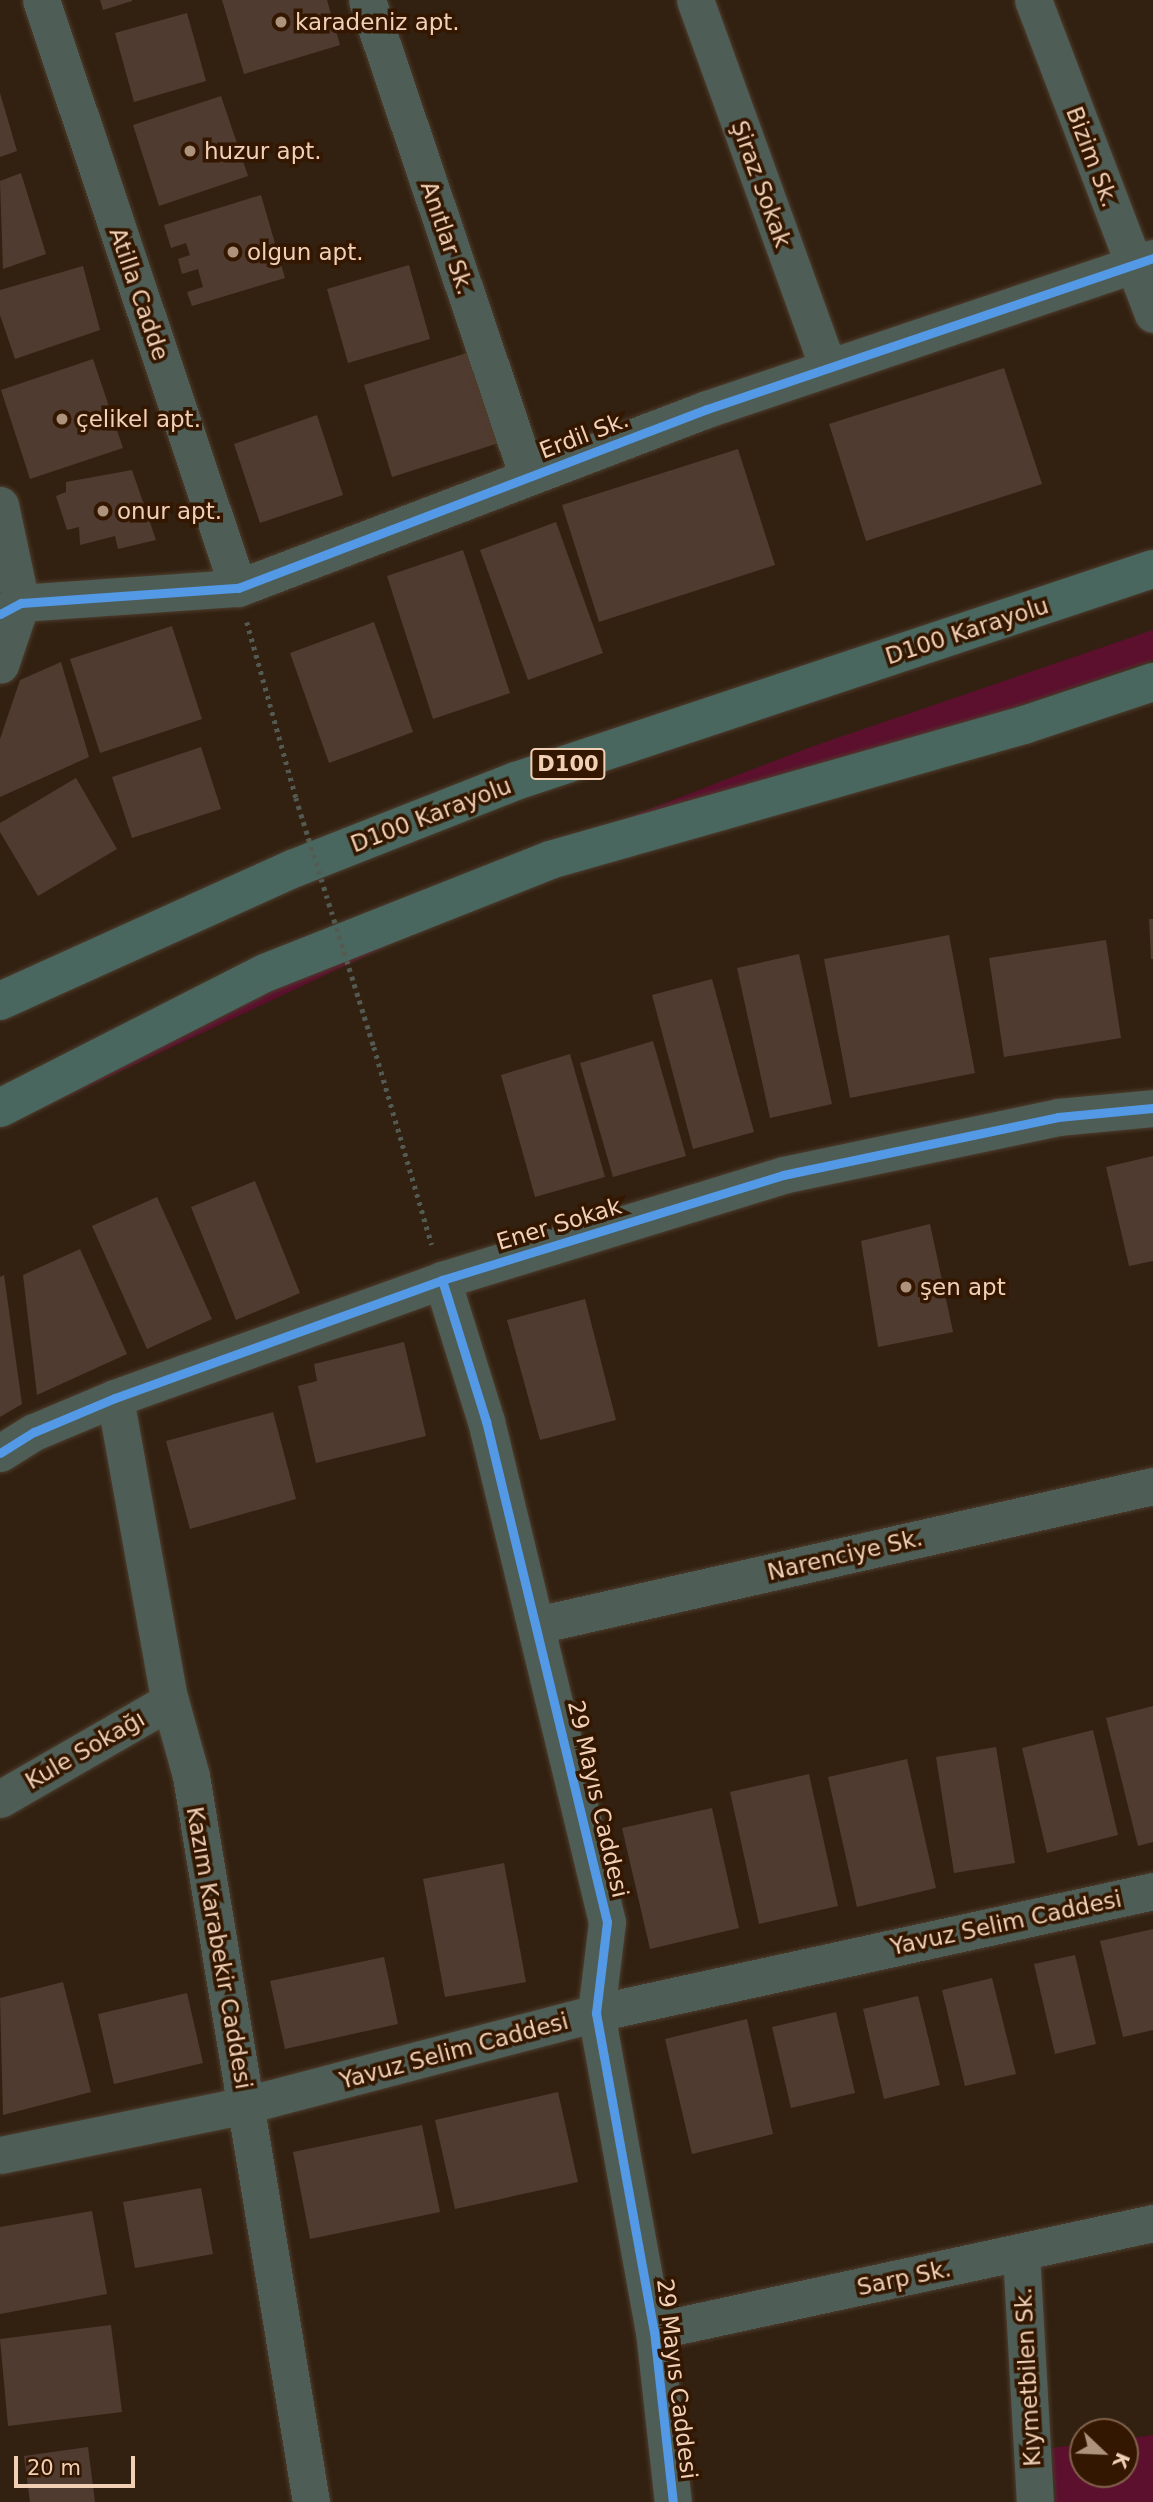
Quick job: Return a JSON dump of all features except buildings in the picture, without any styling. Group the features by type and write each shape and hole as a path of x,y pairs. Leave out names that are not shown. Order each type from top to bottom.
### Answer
{"highway":[{"name":"D100 Karayolu","path":"0,1001 295,868 516,781 1153,569"},
{"path":"1024,726 1153,682"},
{"path":"0,1108 265,973 550,860 1024,726 1080,712 1153,703"}],"street":[{"name":"Atilla Cadde","path":"41,0 238,588"},
{"name":"Anıtlar Sk.","path":"367,0 528,477"},
{"name":"Şiraz Sokak","path":"695,0 828,368"},
{"name":"Bizim Sk.","path":"1033,0 1143,261 1153,314"},
{"name":"Erdil Sk.","path":"10,609 238,588 528,477 828,368 1143,261"},
{"path":"0,505 10,609 0,665"},
{"name":"Ener Sokak","path":"0,1453 34,1432 115,1398 442,1280 783,1175 1058,1117 1153,1108"},
{"name":"29 Mayıs Caddesi","path":"442,1280 486,1421 607,1922 596,2013 654,2332 673,2502"},
{"name":"Kazım Karabekir Caddesi","path":"115,1398 170,1701 191,1776 311,2502"},
{"name":"Narenciye Sk.","path":"537,1625 1153,1486"},
{"name":"Kule Sokağı","path":"0,1799 170,1701"},
{"name":"Yavuz Selim Caddesi","path":"0,2155 246,2105 596,2013 1153,1891"},
{"name":"Sarp Sk.","path":"654,2332 1153,2223"},
{"name":"Kıymetbilen Sk.","path":"1021,2253 1035,2502"}],"path":[{"path":"238,588 296,798 374,1047 442,1280"}],"shaded area":[{"path":"1153,630 1153,660 781,787 400,940 0,1128 0,1098 613,823 811,747"},
{"path":"1153,2435 1153,2502 1056,2502 1052,2448 1069,2446 1069,2488 1139,2488 1139,2437"}],"cycle path":[{"path":"0,614 21,603 238,588 707,409 1153,258"},
{"path":"0,1453 34,1432 115,1398 442,1280 783,1175 1058,1117 1153,1108"},
{"path":"442,1280 486,1421 607,1922 596,2013 654,2331 673,2502"}],"place":[{"name":"karadeniz apt.","path":"281,22"},
{"name":"huzur apt.","path":"190,151"},
{"name":"olgun apt.","path":"233,252"},
{"name":"çelikel apt.","path":"62,419"},
{"name":"onur apt.","path":"103,511"},
{"name":"şen apt","path":"906,1287"}]}
